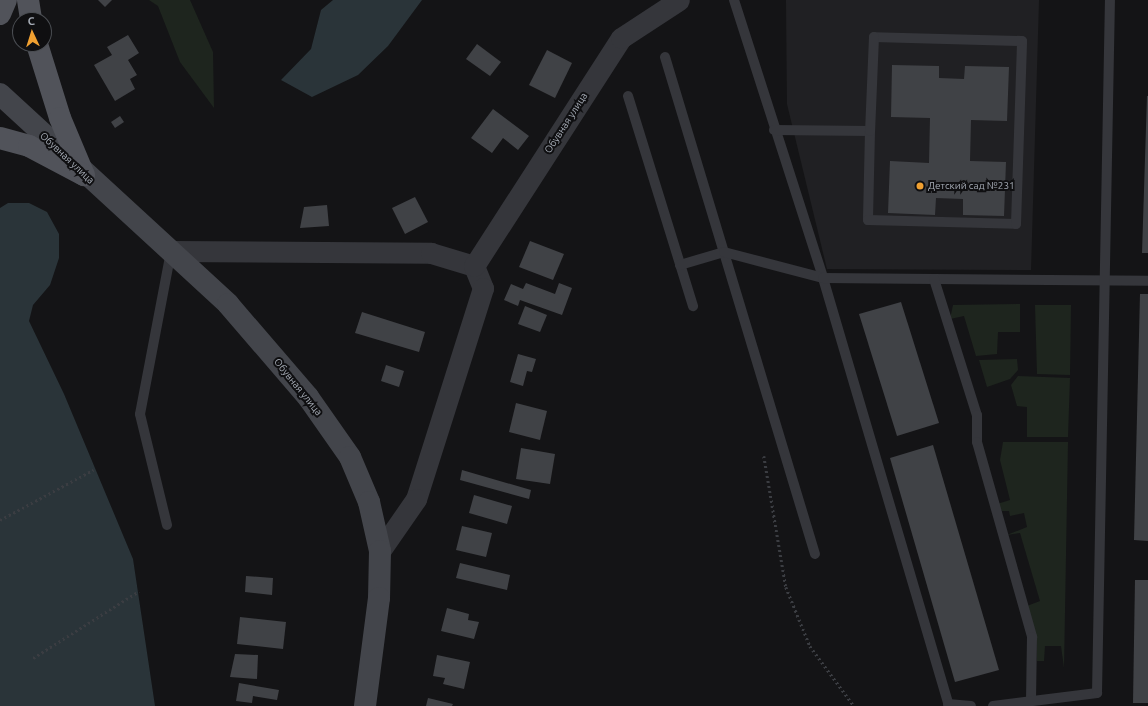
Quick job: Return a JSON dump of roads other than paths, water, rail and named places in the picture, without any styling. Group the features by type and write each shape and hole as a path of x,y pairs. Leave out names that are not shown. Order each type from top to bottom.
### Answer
{"main road":[{"path":"0,14 6,0"},
{"path":"28,0 30,12"},
{"path":"39,52 60,118 84,175"},
{"name":"Обувная улица","path":"0,94 84,175 171,251 228,304 303,391 350,457 369,502 380,551 379,598 365,706"},
{"path":"0,138 29,146 84,175"}],"street":[{"name":"Обувная улица","path":"474,266 621,38 678,0"},
{"path":"171,251 431,253 474,266 483,288 416,499 380,551"}],"lane":[{"path":"734,0 774,130 823,278 948,704 971,706"},
{"path":"993,706 1097,693 1110,0"},
{"path":"874,37 1022,41 1016,224 868,220 870,131 874,37"},
{"path":"665,57 815,554"},
{"path":"628,96 693,306"},
{"path":"774,130 870,131"},
{"path":"167,525 140,414 171,251"},
{"path":"680,265 724,252 823,278 1148,281"},
{"path":"934,279 977,414 977,442 1032,637 1031,701"}],"place":[{"name":"Детский сад №231","path":"920,186"}]}
